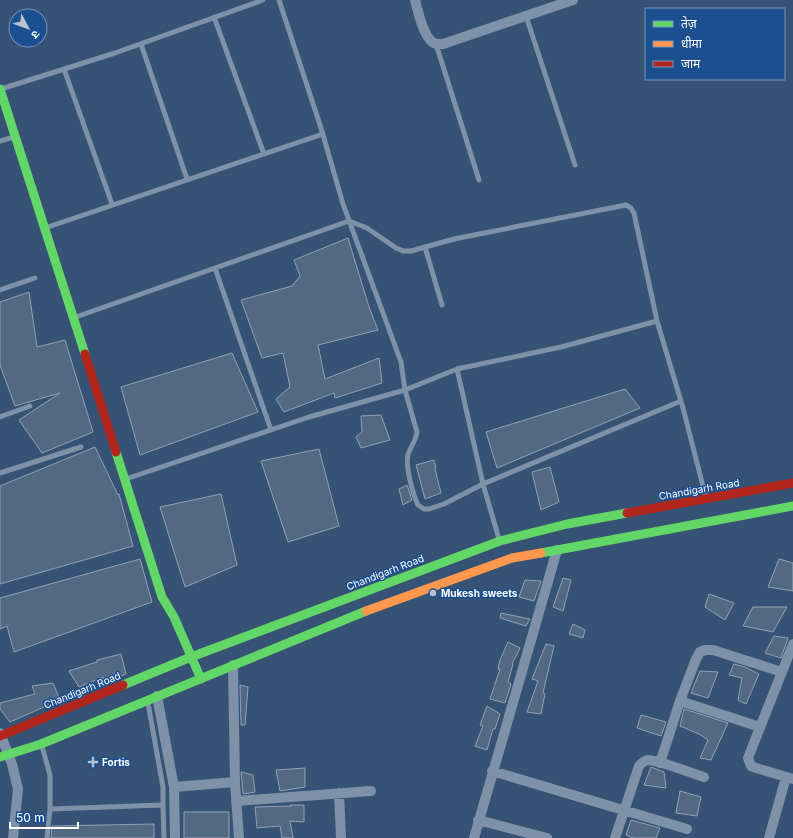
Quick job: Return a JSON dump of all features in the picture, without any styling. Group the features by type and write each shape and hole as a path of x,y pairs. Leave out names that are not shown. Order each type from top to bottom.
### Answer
{"main road":[{"path":"0,89 162,597 174,617 200,679"},
{"name":"Chandigarh Road","path":"0,735 191,657 500,540 567,524 793,483"},
{"path":"4,755 41,744 343,620 512,558 793,506"}],"street":[{"path":"415,0 425,33 430,41 436,44 443,44 573,0"},
{"path":"474,838 492,771 557,550"},
{"path":"768,838 790,778 751,766 748,758 793,644"},
{"path":"660,763 680,701 700,652 712,650 782,672"},
{"path":"232,666 235,782 239,838"},
{"path":"157,696 174,787 175,838"},
{"path":"680,701 760,727"},
{"path":"0,735 4,755 18,789 13,838"},
{"path":"615,838 643,761 648,760 660,763 704,777"},
{"path":"492,771 687,829"},
{"path":"174,787 235,782"},
{"path":"236,801 371,791"},
{"path":"339,793 341,838"},
{"path":"478,820 547,838"}],"lane":[{"path":"0,89 141,44 263,0"},
{"path":"279,0 349,222 401,362 405,390 417,432 416,439 408,454 407,462 418,505 424,509 428,509 444,504 483,484 681,401"},
{"path":"526,16 574,165"},
{"path":"214,17 264,154"},
{"path":"141,44 187,179"},
{"path":"436,44 478,180"},
{"path":"64,69 112,204"},
{"path":"44,228 322,134"},
{"path":"0,141 15,136"},
{"path":"73,318 349,222 367,228 389,244 403,251 411,251 454,239 623,205 629,206 634,213 657,321 681,401 706,498"},
{"path":"425,247 442,305"},
{"path":"215,268 271,430"},
{"path":"0,290 36,278"},
{"path":"125,480 271,430 405,390 457,369 561,347 657,321"},
{"path":"457,369 483,484 500,540"},
{"path":"0,417 30,406"},
{"path":"0,473 81,447"},
{"path":"148,700 163,787 164,838"},
{"path":"41,744 50,775 50,809 47,838"},
{"path":"50,809 163,805"}],"building":[{"path":"348,238 369,307 378,330 318,345 325,379 379,358 382,383 335,398 334,393 284,412 276,399 290,387 283,353 262,358 241,300 292,286 300,276 294,260"},
{"path":"29,292 37,347 65,340 93,432 42,453 19,420 60,393 15,406 0,365 0,302"},
{"path":"232,353 258,412 140,455 121,387"},
{"path":"625,389 640,408 497,468 486,432"},
{"path":"381,415 390,440 361,448 356,437 362,432 361,416"},
{"path":"95,447 118,495 119,494 133,546 0,584 0,486"},
{"path":"319,449 339,526 288,542 261,461"},
{"path":"434,460 441,493 425,499 416,465"},
{"path":"550,467 559,502 541,510 532,472"},
{"path":"407,485 412,500 403,505 399,489"},
{"path":"221,494 237,565 185,587 160,507"},
{"path":"140,559 152,602 14,652 7,626 0,629 0,598"},
{"path":"779,559 793,563 793,591 768,587"},
{"path":"563,578 571,580 563,611 553,607"},
{"path":"525,580 541,581 534,601 519,597"},
{"path":"709,594 734,603 725,620 705,607"},
{"path":"753,607 787,607 773,632 743,626"},
{"path":"501,613 530,619 526,626 500,618"},
{"path":"573,624 585,630 583,638 569,634"},
{"path":"774,636 788,638 781,658 765,653"},
{"path":"508,642 520,648 512,664 508,682 511,684 505,703 490,699 500,669 498,669 500,660"},
{"path":"546,644 554,646 543,693 545,694 541,714 527,712 538,681 532,679"},
{"path":"121,654 126,674 105,683 103,677 79,687 69,671 97,662 97,660"},
{"path":"734,664 745,667 759,674 746,704 738,700 742,678 729,675"},
{"path":"700,671 718,672 708,698 691,693"},
{"path":"53,683 60,700 10,722 0,709 0,703 35,694 32,686"},
{"path":"240,685 248,687 245,725 241,725"},
{"path":"487,706 500,714 495,729 493,729 487,750 475,746 483,726 480,725"},
{"path":"684,709 728,723 711,760 700,758 708,740 699,734 680,726"},
{"path":"641,715 666,722 661,736 637,728"},
{"path":"651,767 664,772 666,788 644,785"},
{"path":"305,768 305,787 280,791 276,770"},
{"path":"241,772 253,775 255,792 243,794"},
{"path":"680,791 701,797 697,816 676,813"},
{"path":"290,805 304,805 304,822 290,821 293,838 282,838 280,826 257,828 255,807 291,806"},
{"path":"184,812 229,812 229,838 184,838"},
{"path":"631,820 660,828 656,838 633,838 626,835"},
{"path":"154,824 154,838 51,838 52,826"}],"traffic: fast":[{"path":"0,89 85,354"},
{"path":"116,452 162,597 174,617 201,679"},
{"path":"541,553 793,506"},
{"path":"123,685 191,657 500,541 567,524 627,513"},
{"path":"0,757 41,744 366,611"}],"traffic: slow":[{"path":"366,611 512,558 541,553"}],"traffic: jam":[{"path":"85,354 116,452"},
{"path":"627,513 793,483"},
{"path":"0,736 123,685"}],"place":[{"name":"Mukesh sweets","path":"433,593"},
{"name":"Fortis","path":"93,762"}]}
